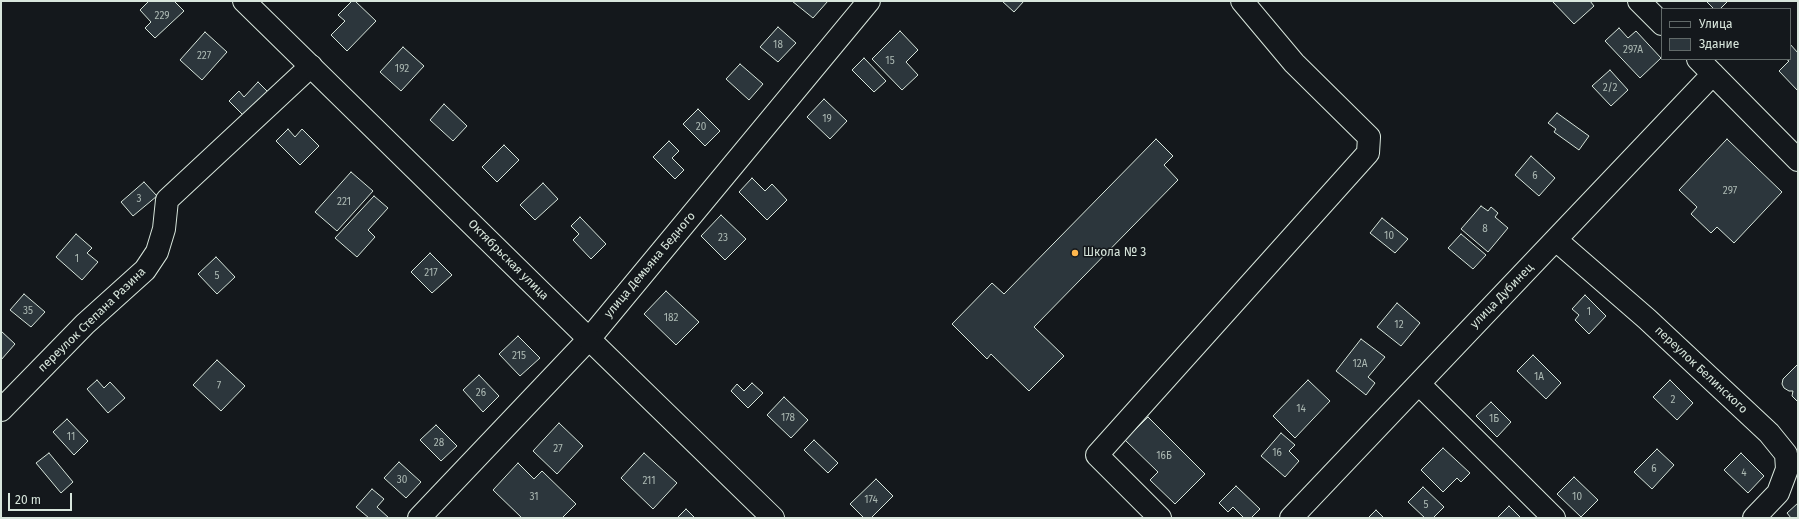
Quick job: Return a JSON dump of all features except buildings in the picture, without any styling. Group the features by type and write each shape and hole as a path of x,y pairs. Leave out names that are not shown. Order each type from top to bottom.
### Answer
{"street":[{"name":"Октябрьская улица","path":"244,1 588,339 773,518"},
{"name":"улица Демьяна Бедного","path":"419,518 588,339 869,1"},
{"path":"1160,518 1097,455 1368,153 1369,137 1294,63 1242,1"},
{"path":"1639,1 1661,23"},
{"path":"1699,60 1798,160"},
{"name":"переулок Степана Разина","path":"1,410 85,324 144,270 157,252 164,229 167,200 311,66"},
{"name":"улица Дубинец","path":"1291,518 1713,74"},
{"name":"переулок Белинского","path":"1556,240 1647,319 1769,433 1786,454 1787,469 1778,493 1754,518"},
{"path":"1419,384 1554,518"}],"place":[{"name":"Школа № 3","path":"1075,253"}]}
